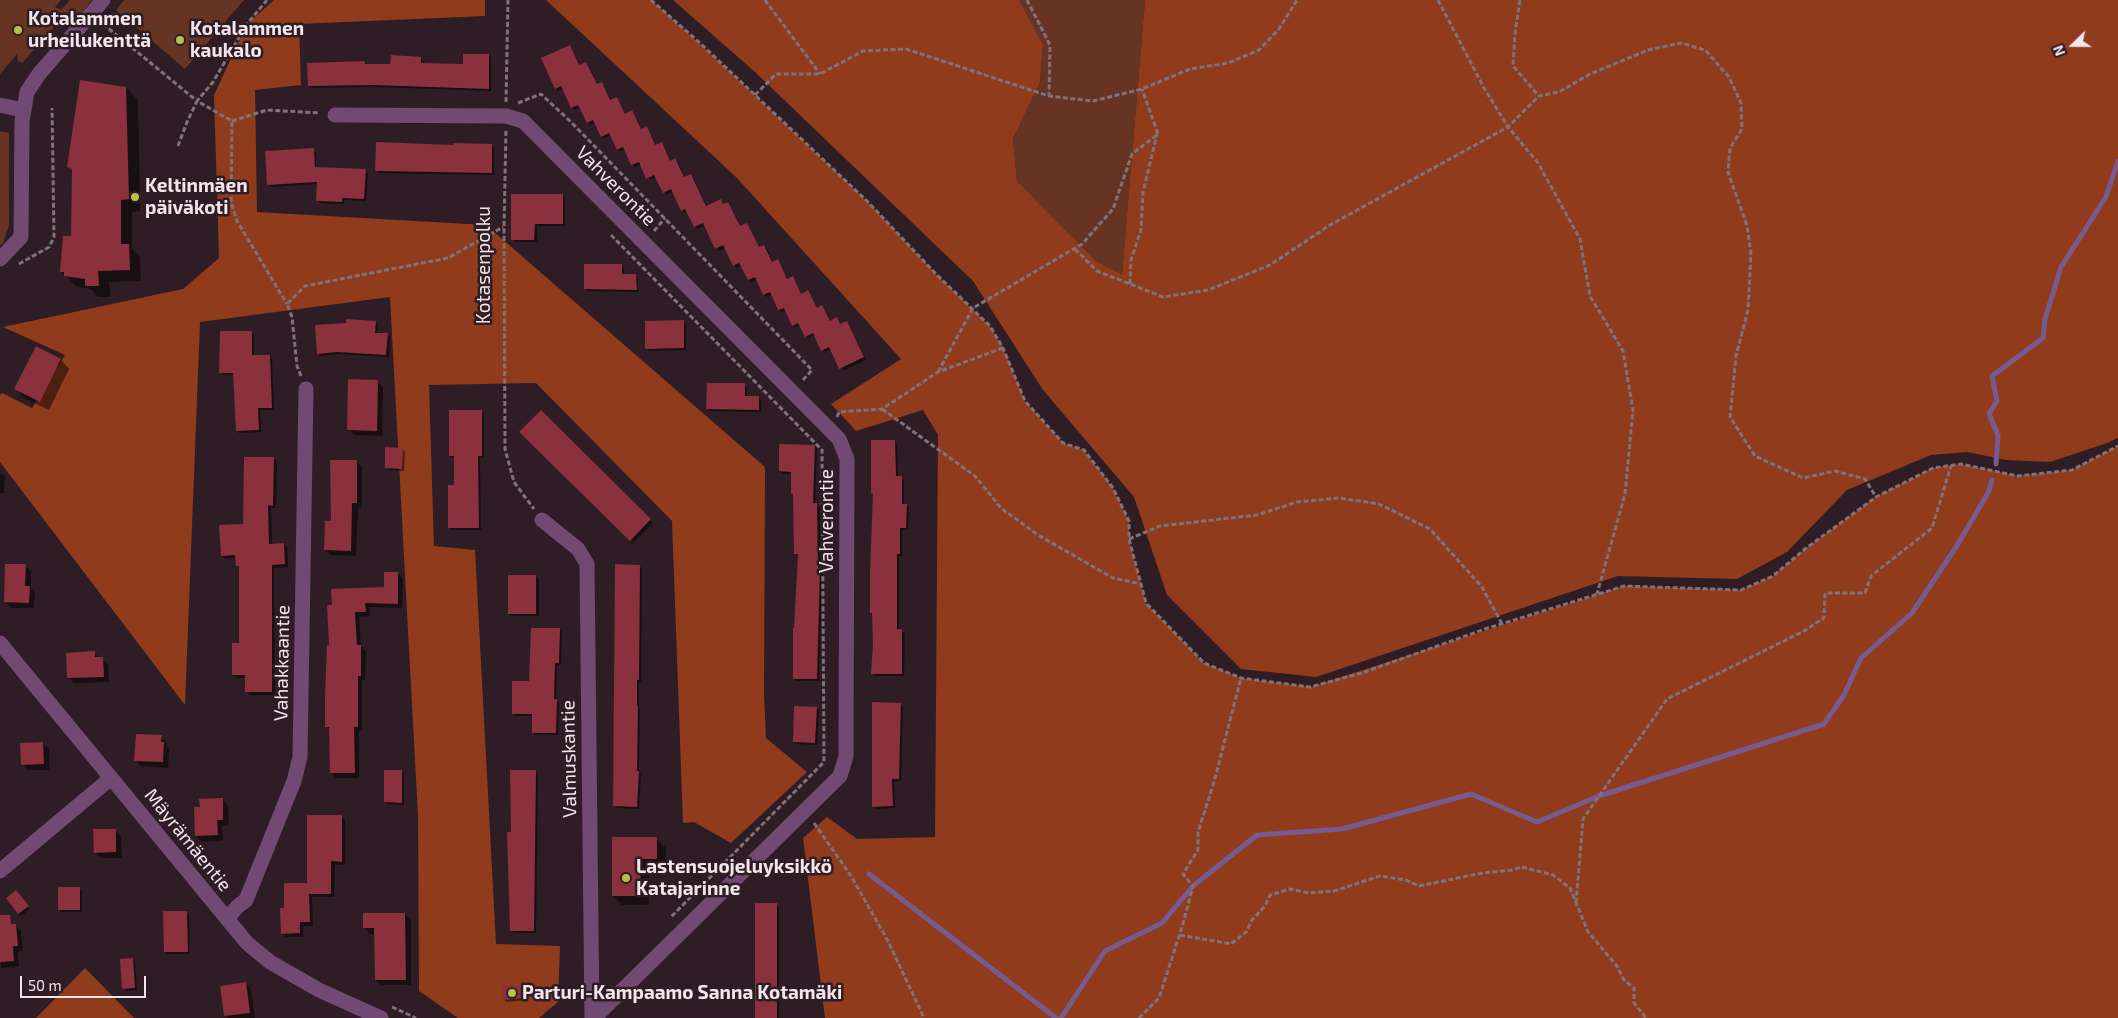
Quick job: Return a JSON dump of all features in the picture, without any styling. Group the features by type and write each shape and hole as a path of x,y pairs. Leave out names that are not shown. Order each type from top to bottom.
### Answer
{"street":[{"path":"0,259 21,237 22,115 27,92 39,74 103,0"},
{"path":"0,106 22,115"},
{"name":"Vahverontie","path":"335,115 506,117 523,121 792,392 844,448 847,459 846,756 840,776 593,1018"},
{"name":"Vahakkaantie","path":"227,919 246,900 294,781 300,757 306,389"},
{"name":"Valmuskantie","path":"542,520 578,549 588,564 593,1018"},
{"name":"Mäyrämäentie","path":"0,643 247,943 270,962 319,990 385,1012"},
{"path":"0,871 111,778"}],"path":[{"path":"178,146 186,122 197,101 213,82 247,24 268,0"},
{"name":"Kotasenpolku","path":"508,0 504,227 505,449 514,482 542,520"},
{"path":"651,0 868,202 936,274 990,326 1003,348 1025,401 1063,443 1084,450 1113,488 1129,521 1129,539 1146,603 1204,663 1241,678 1310,687 1362,673 1502,624 1624,586 1741,590 1773,576 1805,549 1876,497 1933,468 1961,464 2018,476 2072,470 2118,446"},
{"path":"765,0 820,74"},
{"path":"1027,0 1050,45 1049,96"},
{"path":"754,95 776,74 820,74 863,51 906,49 1049,96 1093,101 1142,89 1190,69 1228,63 1259,50 1279,29 1296,0"},
{"path":"1438,0 1484,88 1508,128 1538,163 1580,239 1590,296 1623,351 1633,410 1625,494 1596,595"},
{"path":"1520,0 1513,66 1539,96"},
{"path":"91,14 197,101 232,121 267,110 335,115"},
{"path":"1075,249 1098,271 1163,296 1208,290 1270,265 1330,225 1508,128 1539,96 1559,92 1590,74 1648,50 1681,43 1705,50 1729,77 1741,103 1742,129 1730,148 1728,172 1747,226 1751,253 1748,310 1736,356 1730,417 1755,456 1803,478 1834,471 1865,479 1876,497"},
{"path":"1130,284 1131,260 1141,230 1143,192 1158,134 1142,89"},
{"path":"513,134 506,117 541,94 571,122 812,370 792,392"},
{"path":"16,265 45,250 54,237 52,108"},
{"path":"232,121 231,202 237,221 287,304 292,317 297,366 306,389"},
{"path":"938,372 972,308 1082,244 1113,208 1132,154 1158,134"},
{"path":"287,304 305,286 448,258 504,227"},
{"path":"609,233 822,450 824,762 666,923"},
{"path":"830,431 839,412 882,410 938,372 1003,348"},
{"path":"882,410 975,476 1001,508 1038,535 1113,578 1142,584"},
{"path":"1576,903 1583,819 1667,699 1804,631 1824,618 1825,594 1865,593 1871,576 1932,528 1951,466"},
{"path":"1129,539 1160,526 1257,515 1297,502 1338,498 1379,504 1430,529 1482,587 1502,624"},
{"path":"1139,1018 1159,998 1180,935 1193,886 1184,874 1198,850 1198,832 1214,782 1241,678"},
{"path":"805,811 851,876 888,941 924,1018"},
{"path":"1180,935 1231,944 1246,932 1252,920 1265,906 1270,895 1290,889 1308,893 1334,891 1380,876 1406,880 1419,886 1482,873 1512,870 1522,866 1554,876 1570,888 1588,932 1617,966 1624,980 1634,988 1634,1003 1646,1018"},
{"path":"385,1012 416,1018"}],"shaded area":[{"name":"Kotalammen urheilukenttä","path":"0,0 61,0 55,7 61,10 70,0 92,0 80,15 54,27 22,63 18,61 17,54 0,74"},
{"name":"Kotalammen kaukalo","path":"124,0 244,0 185,69 116,10"},
{"path":"274,0 485,0 485,16 299,24 301,85 255,90 257,212 486,225 765,467 764,694 766,738 807,772 731,843 694,822 683,823 672,521 536,383 429,385 434,546 475,550 496,944 560,946 558,1002 539,1018 458,1018 419,991 418,816 390,297 200,322 185,705 0,462 0,395 2,393 32,408 65,355 3,327 183,289 219,258 214,95 247,24"},
{"path":"546,0 651,0 868,202 936,274 990,326 1003,348 1025,401 1063,443 1084,450 1113,488 1129,521 1129,539 1146,603 1204,663 1241,678 1310,687 1624,586 1741,590 1773,576 1805,549 1876,497 1933,468 1961,464 2018,476 2072,470 2118,446 2118,1018 825,1018 803,838 827,817 857,839 935,837 938,435 923,410 856,431 831,404 901,359 737,178"},
{"path":"673,0 1019,0 1043,45 1040,82 1013,139 1017,181 1096,261 1122,275 1145,0 2118,0 2118,438 2050,462 2006,460 1967,452 1931,455 1847,490 1787,552 1737,579 1618,576 1316,677 1241,669 1167,595 1134,497 1043,390 973,281 755,72"},
{"path":"1019,0 1145,0 1122,276 1096,261 1017,181 1013,139 1040,82 1043,46"},
{"path":"0,131 9,133 9,225 3,243 0,245"},
{"path":"85,968 134,1018 36,1018"}],"building":[{"path":"570,45 579,65 586,62 597,84 602,82 610,100 617,97 625,114 632,110 641,129 647,126 655,145 662,142 670,161 675,158 684,177 691,174 706,206 721,199 723,204 728,202 740,226 747,223 759,247 764,245 772,262 778,259 787,279 793,276 801,294 808,290 817,308 822,305 830,321 837,317 840,324 847,321 864,357 839,369 829,347 821,351 813,333 805,337 798,323 792,326 784,308 778,310 770,292 763,295 755,277 748,280 739,263 733,266 723,245 715,249 703,223 694,227 685,209 681,211 671,189 663,193 654,175 646,179 639,162 631,165 623,147 617,150 609,133 601,137 593,120 587,123 578,105 571,108 561,86 555,89 541,58"},
{"path":"463,54 489,54 489,89 373,85 308,86 307,63 365,61 365,64 390,64 391,55 421,57 421,63 463,64"},
{"path":"80,80 126,87 129,199 121,200 121,244 129,244 130,270 98,271 99,286 85,286 85,279 64,276 64,272 60,272 63,236 71,236 72,169 67,167"},
{"path":"376,142 453,145 453,143 492,144 492,173 375,171"},
{"path":"314,148 315,167 366,169 364,199 342,198 342,202 316,201 317,182 267,185 265,151"},
{"path":"511,194 563,194 563,224 535,224 534,240 511,240"},
{"path":"584,264 622,264 622,274 636,274 637,290 584,289"},
{"path":"346,319 376,321 375,333 388,333 386,355 337,352 317,354 315,325 346,323"},
{"path":"684,320 684,348 645,349 645,321"},
{"path":"220,331 252,331 252,355 270,355 272,408 258,408 259,430 236,431 233,373 219,373"},
{"path":"36,346 61,359 40,402 14,389"},
{"path":"348,379 378,380 377,431 347,430"},
{"path":"707,383 745,383 745,396 759,396 759,410 706,409"},
{"path":"449,410 482,410 482,456 478,456 479,528 448,528 448,485 454,485 454,456 449,456"},
{"path":"541,410 651,519 630,541 519,432"},
{"path":"871,440 895,440 896,476 902,476 902,504 907,504 906,528 900,528 900,554 897,554 897,629 902,629 902,674 871,674 873,644 872,613 870,613 870,572 873,493 871,493"},
{"path":"779,444 815,445 813,503 817,503 818,568 820,568 817,679 793,679 793,628 798,554 794,554 791,472 779,471"},
{"path":"385,447 403,448 402,469 385,468"},
{"path":"244,457 274,457 273,506 268,505 269,544 284,543 285,564 272,565 272,692 245,692 245,675 232,675 232,643 239,643 239,566 236,566 235,555 221,556 219,525 243,524"},
{"path":"330,460 357,460 357,503 352,503 351,551 324,550 325,521 331,521"},
{"path":"5,564 26,564 25,586 30,586 29,603 4,602"},
{"path":"615,564 640,565 639,680 637,680 637,771 639,771 637,807 613,806"},
{"path":"384,572 398,572 398,604 365,603 366,612 355,612 357,645 361,645 361,676 358,676 358,727 354,727 355,773 330,773 329,727 325,727 325,696 327,645 329,645 327,605 332,605 331,589 384,587"},
{"path":"508,575 536,575 536,614 508,614"},
{"path":"531,628 560,628 559,663 555,663 554,699 557,699 556,733 532,733 532,714 512,714 512,681 529,681"},
{"path":"95,651 95,657 103,657 104,677 67,678 66,653"},
{"path":"872,702 901,703 899,779 892,779 893,806 872,807"},
{"path":"794,706 817,707 815,743 793,742"},
{"path":"136,734 162,735 161,742 164,742 163,762 134,761"},
{"path":"43,742 44,764 21,765 20,743"},
{"path":"384,770 402,770 402,803 384,802"},
{"path":"510,770 536,770 534,931 510,931 507,832 511,832"},
{"path":"223,798 223,820 217,820 218,835 195,836 194,807 200,807 199,799"},
{"path":"307,815 342,815 342,862 331,861 331,894 309,894 310,922 300,922 300,933 281,934 280,908 284,908 284,883 307,883"},
{"path":"93,829 116,829 116,852 94,853"},
{"name":"Lastensuojeluyksikkö Katajarinne","path":"612,837 657,837 657,859 641,859 640,896 612,896"},
{"path":"58,887 80,887 80,910 58,910"},
{"path":"16,890 29,906 18,914 6,898"},
{"path":"755,903 777,903 777,1018 755,1018"},
{"path":"163,911 187,911 188,952 164,952"},
{"path":"363,913 405,913 406,980 375,980 374,928 363,928"},
{"path":"0,915 10,915 11,924 16,924 18,946 13,946 14,961 0,962"},
{"path":"133,958 135,988 122,989 120,959"},
{"path":"246,982 250,1013 224,1016 220,986"},
{"name":"Parturi-Kampaamo Sanna Kotamäki","path":"522,985 523,998 503,1000 502,987"}],"waterway":[{"path":"1996,464 1998,435 1989,414 1997,401 1992,376 2043,338 2045,319 2061,267 2106,197 2118,161"},
{"path":"1061,1018 1105,951 1162,923 1193,886 1257,835 1342,829 1471,794 1537,822 1599,796 1824,724 1844,695 1861,658 1912,613 1958,544 1989,491 1992,480"},
{"path":"869,874 1056,1018"}],"place":[{"name":"Kotalammen urheilukenttä","path":"18,30"},
{"name":"Kotalammen kaukalo","path":"180,40"},
{"name":"Keltinmäen päiväkoti","path":"135,197"},
{"name":"Lastensuojeluyksikkö Katajarinne","path":"626,878"},
{"name":"Parturi-Kampaamo Sanna Kotamäki","path":"512,993"}]}
